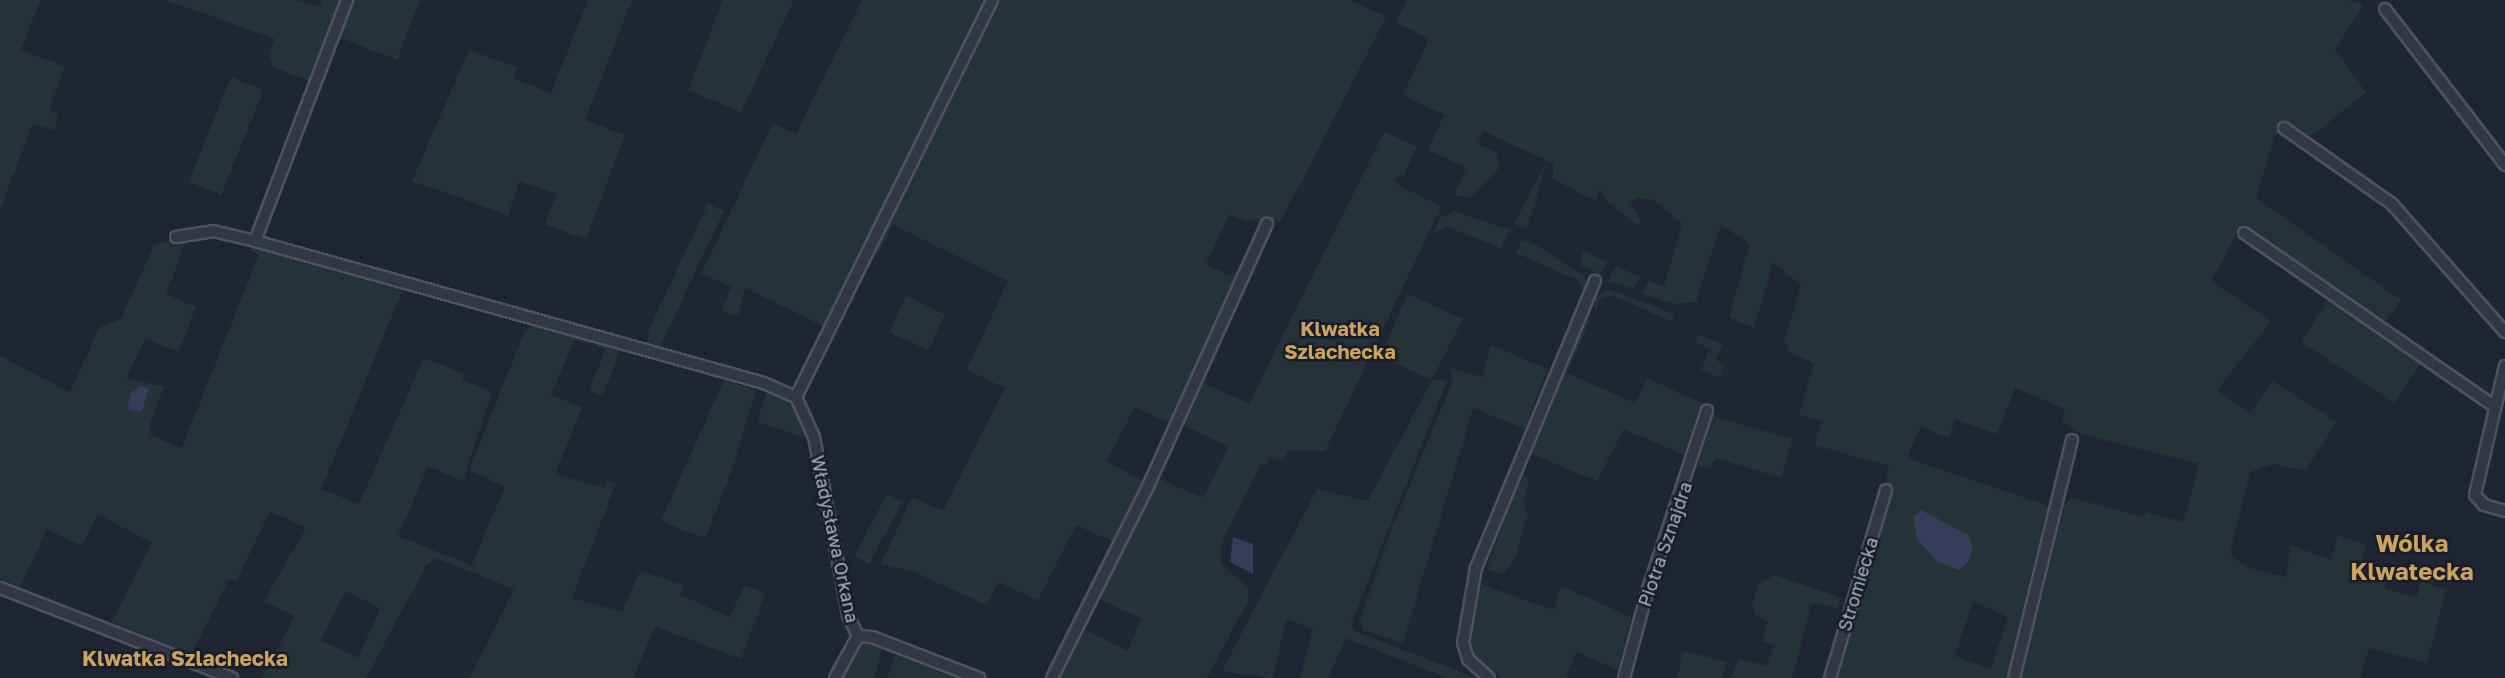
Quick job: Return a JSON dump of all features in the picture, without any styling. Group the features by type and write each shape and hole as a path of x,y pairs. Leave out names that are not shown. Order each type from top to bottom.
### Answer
{"street":[{"path":"255,241 347,0"},
{"path":"176,237 213,231 255,241 764,383 796,397 992,0"},
{"path":"2385,9 2505,165"},
{"path":"2284,128 2392,204 2505,332"},
{"path":"1052,678 1158,463 1267,224"},
{"path":"2244,233 2495,407"},
{"path":"1489,678 1468,659 1463,643 1476,568 1595,280"},
{"path":"2505,366 2475,495 2484,505 2505,511"},
{"name":"Władysława Orkana","path":"796,397 814,437 848,616 858,636 835,678"},
{"name":"Piotra Sznajdra","path":"1624,678 1648,589 1707,411"},
{"path":"2014,678 2072,440"},
{"name":"Stromiecka","path":"1830,678 1886,490"},
{"path":"0,588 231,678"},
{"path":"858,636 872,637 979,678"}],"shaded area":[{"path":"0,0 40,0 21,50 65,67 49,110 59,115 54,130 33,124 0,209"},
{"path":"166,0 293,0 320,6 322,0 343,0 312,82 273,67 269,55 275,39"},
{"path":"352,0 420,0 397,60 339,37"},
{"path":"588,0 632,0 585,120 625,135 586,239 545,224 557,194 519,181 508,215 412,181 469,50 516,67 514,78 551,94"},
{"path":"723,0 794,0 741,112 688,90"},
{"path":"862,0 988,0 825,327 745,288 738,316 721,311 732,287 701,274 773,123 796,134"},
{"path":"995,0 1351,0 1386,17 1280,223 1268,217 1263,224 1250,219 1248,223 1229,214 1206,264 1228,275 1239,271 1239,280 1172,425 1135,407 1106,461 1144,481 1114,542 1076,525 1038,600 998,582 987,605 914,572 881,564 912,497 943,511 1005,388 967,370 1008,281 893,225 877,256 880,265 875,252"},
{"path":"1407,0 2348,0 2364,4 2335,50 2366,92 2312,136 2302,133 2294,140 2282,132 2275,135 2256,198 2401,300 2385,322 2241,226 2211,281 2271,321 2217,390 2250,414 2272,381 2337,422 2305,471 2273,464 2250,472 2230,553 2245,567 2286,577 2291,545 2331,560 2338,536 2366,544 2360,568 2386,576 2385,589 2417,597 2421,580 2446,590 2427,663 2369,648 2360,678 1833,678 1891,490 1885,486 1889,466 1815,445 1822,421 1799,415 1814,364 1786,350 1789,345 1784,342 1801,285 1773,262 1754,328 1729,317 1750,245 1721,224 1696,302 1673,304 1642,294 1648,280 1664,287 1682,223 1653,200 1638,198 1630,202 1641,220 1639,226 1607,202 1600,189 1595,201 1553,179 1553,163 1484,131 1478,144 1497,153 1500,167 1472,197 1454,196 1466,168 1428,150 1444,115 1403,95 1429,39 1396,22","holes":["2015,388 2065,409 2062,421 2081,434 2199,464 2184,522 2146,512 2144,517 2072,498 2065,503 2042,597 2029,583 2048,506 1907,458 1921,426 1948,438 1956,420 1997,434","1973,602 2008,617 1991,669 1954,656"]},
{"path":"231,77 263,90 221,195 189,182"},
{"path":"1384,132 1417,147 1404,175 1395,179 1399,186 1439,205 1439,211 1325,451 1288,451 1283,461 1270,458 1267,466 1261,464 1222,540 1221,564 1249,588 1248,601 1207,678 1056,678 1082,628 1127,651 1142,619 1096,597 1156,477 1203,498 1229,446 1180,424 1202,382 1249,404"},
{"path":"1547,161 1527,229 1514,224"},
{"path":"708,204 724,211 658,351 646,349 650,327"},
{"path":"1454,211 1510,230 1501,248 1447,227 1433,233 1441,217"},
{"path":"1529,240 1585,277 1587,288 1574,321 1570,319 1583,290 1578,280 1516,253 1521,241"},
{"path":"166,241 186,241 166,294 196,307 178,352 146,338 126,378 164,387 150,423 151,436 182,448 259,255 250,250 252,247 403,289 321,489 359,504 424,358 464,374 462,380 492,392 463,481 428,466 398,536 480,569 472,564 505,487 469,470 525,331 534,325 620,350 603,396 589,390 606,349 574,340 551,395 582,407 555,474 605,488 608,480 616,483 572,598 622,612 640,571 684,585 680,595 730,617 744,585 765,594 741,659 655,626 633,678 469,678 514,589 437,558 427,564 366,678 262,678 295,616 264,601 306,528 270,511 236,582 229,579 191,655 112,622 152,543 98,514 82,546 47,529 20,587 0,579 0,356 70,392 100,327 121,319 154,245","holes":["345,591 380,608 358,658 320,640"]},
{"path":"1582,250 1607,262 1599,274 1581,266"},
{"path":"1616,266 1640,277 1633,288 1608,281"},
{"path":"1608,289 1672,313 1674,317 1672,322 1612,295 1600,299 1595,311 1594,299"},
{"path":"1408,294 1463,319 1432,379 1447,381 1351,624 1355,631 1476,678 1447,678 1346,638 1328,678 1300,678 1313,629 1286,619 1273,678 1222,671 1317,489 1368,501 1432,380 1380,356"},
{"path":"906,296 945,314 928,350 889,332"},
{"path":"2328,300 2422,361 2395,403 2301,342"},
{"path":"1584,318 1590,320 1567,373 1635,403 1647,378 1704,404 1690,458 1624,429 1597,481 1532,454 1529,449"},
{"path":"1699,334 1723,345 1716,360 1724,365 1720,378 1701,370 1710,349 1696,342"},
{"path":"1491,345 1547,369 1525,429 1473,408 1403,643 1363,630 1360,621 1387,540 1452,383 1450,368 1482,377"},
{"path":"724,380 756,390 732,470 705,538 661,521"},
{"path":"768,389 798,408 808,439 757,422"},
{"path":"1712,416 1792,439 1781,478 1716,458 1710,469 1698,465"},
{"path":"1521,475 1529,480 1524,500 1527,515 1516,556 1504,573 1497,573 1487,568"},
{"path":"887,494 902,502 869,564 854,556"},
{"path":"1775,575 1841,598 1838,608 1812,603 1792,678 1731,678 1739,659 1768,666 1774,644 1762,641 1768,622 1755,614 1752,605 1759,585"},
{"path":"1477,583 1554,610 1561,586 1631,617 1618,670 1576,652 1566,678 1502,678 1469,650 1465,633"},
{"path":"867,640 883,646 874,678 840,678 857,645"},
{"path":"896,651 968,678 887,678"},
{"path":"1684,651 1727,662 1722,678 1677,678"}],"water":[{"path":"140,386 149,388 143,408 140,412 127,409 131,393"},
{"path":"1921,510 1968,535 1973,546 1968,562 1959,570 1938,562 1917,539 1913,517"},
{"path":"1233,537 1253,544 1253,574 1230,562"}],"district":[{"name":"Klwatka Szlachecka","path":"1340,340"},
{"name":"Wólka Klwatecka","path":"2412,557"},
{"name":"Klwatka Szlachecka","path":"185,658"}]}
